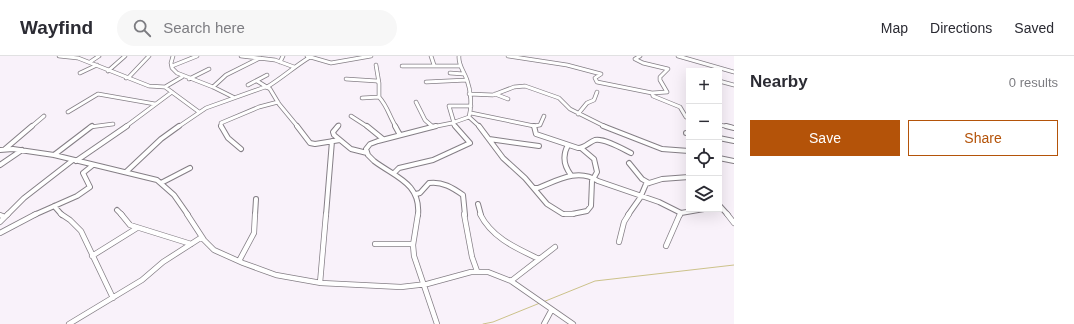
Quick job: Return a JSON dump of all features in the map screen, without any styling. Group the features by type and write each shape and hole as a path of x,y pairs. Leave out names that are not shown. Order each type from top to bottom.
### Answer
{"street":[{"path":"59,56 76,58 90,62 125,78 149,86 165,87 199,112"},
{"path":"90,62 99,56"},
{"path":"108,71 125,56"},
{"path":"125,78 129,77 149,56"},
{"path":"173,56 171,62 172,66 182,77 213,87 233,97"},
{"path":"172,66 197,56"},
{"path":"241,56 280,62 294,67"},
{"path":"280,62 283,56"},
{"path":"307,56 331,63 355,57 371,56"},
{"path":"431,56 434,65"},
{"path":"366,153 366,149 370,144 383,139 453,123 469,117 471,113 471,106 467,80 460,66 459,56"},
{"path":"508,56 552,61 583,68 600,74 595,78 597,82 652,93 667,92 660,80 660,77 668,69 644,63 635,59 640,56"},
{"path":"678,56 720,68"},
{"path":"126,172 161,139 199,112 233,97 267,88 282,79 294,67 310,57"},
{"path":"213,87 226,75 260,58"},
{"path":"376,64 380,97 387,106 389,116 400,135"},
{"path":"80,73 97,65"},
{"path":"402,66 460,66"},
{"path":"189,79 209,69"},
{"path":"722,69 734,72"},
{"path":"450,73 464,74"},
{"path":"248,85 267,75"},
{"path":"165,87 182,77"},
{"path":"346,79 372,79 379,83"},
{"path":"426,82 467,80"},
{"path":"257,81 267,88 310,143 315,144 340,140"},
{"path":"722,81 734,85"},
{"path":"469,94 496,94 514,87 525,86 535,88 558,98 570,109 597,124 662,149 686,151"},
{"path":"0,222 3,216 24,198 74,160 136,120 172,92"},
{"path":"578,114 587,103 594,100 597,92"},
{"path":"652,93 653,96 683,110 686,117"},
{"path":"68,112 98,94 155,104"},
{"path":"496,94 508,99"},
{"path":"362,98 380,97"},
{"path":"241,150 227,138 221,127 221,123 259,107 278,102"},
{"path":"416,102 425,120 432,127"},
{"path":"394,173 399,168 433,160 470,143 453,123 449,106 471,106"},
{"path":"471,113 534,126 540,126 544,116"},
{"path":"2,149 44,116"},
{"path":"351,116 374,131 383,139"},
{"path":"469,117 479,125 505,160 552,208 563,214 575,214 587,211 591,206 591,186 597,172 596,162 581,148 536,134 534,126"},
{"path":"54,155 95,124 113,124"},
{"path":"339,125 333,132 334,135 351,149 366,153 375,162 394,173 410,185 416,194 418,210 413,252 437,324"},
{"path":"722,126 734,128"},
{"path":"722,138 734,140"},
{"path":"489,139 539,146"},
{"path":"581,148 598,139 631,153"},
{"path":"320,283 332,141"},
{"path":"568,145 564,152 564,160 567,170 571,175"},
{"path":"2,149 22,150 54,155 157,180 180,202 202,237 211,248 239,261 298,280 395,288 425,285 477,271 499,275 511,281 551,311 573,324"},
{"path":"0,165 22,150"},
{"path":"722,159 734,161"},
{"path":"629,163 642,179 649,182"},
{"path":"0,233 82,194 90,187 83,174 93,165"},
{"path":"161,183 190,168"},
{"path":"534,188 538,188 556,179 571,175 592,176 598,181 659,202 681,213 687,212"},
{"path":"618,242 624,222 641,196 643,188 649,182 662,179 686,177"},
{"path":"416,194 429,183 434,182 446,185 463,196 465,221 472,257 477,271"},
{"path":"239,261 254,233 256,199"},
{"path":"478,204 479,215 493,234 539,259"},
{"path":"54,206 60,214 70,220 81,231 113,298"},
{"path":"722,209 734,223"},
{"path":"117,210 130,225 191,244"},
{"path":"666,246 681,213"},
{"path":"92,256 137,228"},
{"path":"69,324 142,280 160,264 202,237"},
{"path":"375,244 413,244"},
{"path":"511,281 555,247"},
{"path":"544,324 551,311"}],"waterway":[{"path":"543,302 595,281 734,265"},
{"path":"483,324 493,322 540,303"}]}
